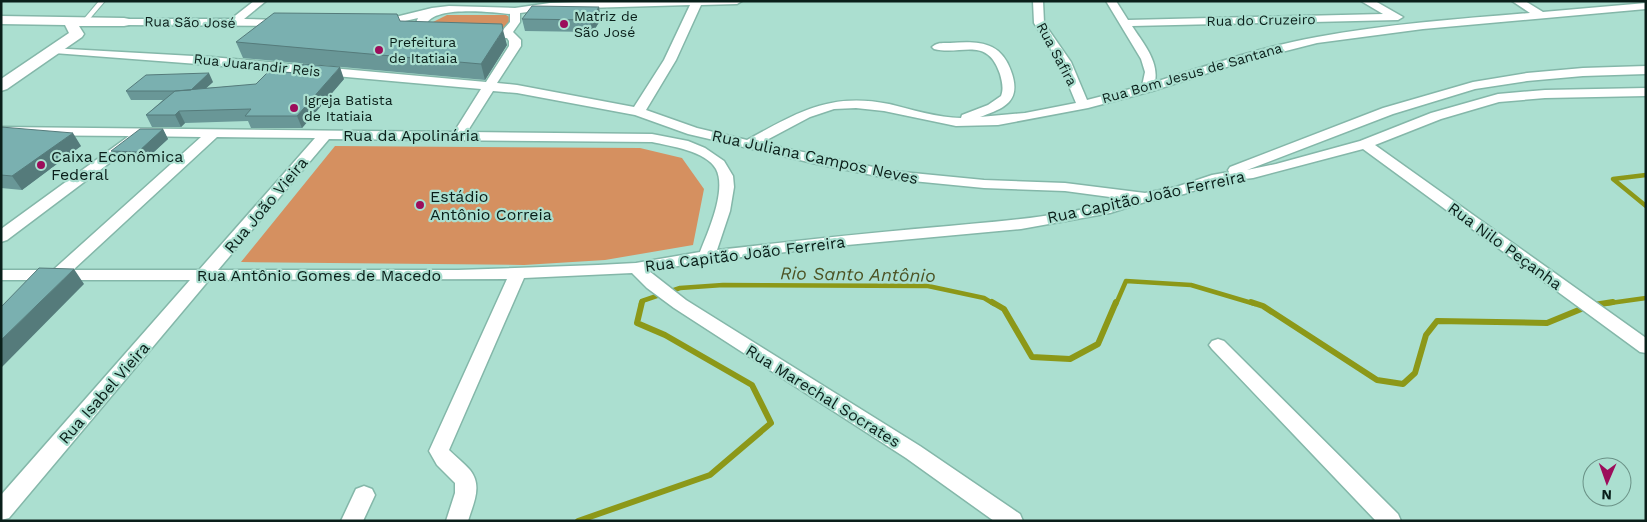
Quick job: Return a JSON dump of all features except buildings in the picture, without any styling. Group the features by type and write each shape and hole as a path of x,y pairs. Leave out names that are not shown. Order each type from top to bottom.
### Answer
{"street":[{"path":"233,23 261,1"},
{"path":"374,24 434,6 493,5 515,11 550,6 737,1"},
{"name":"Rua Safira","path":"1038,1 1039,23 1065,62 1083,105"},
{"path":"1111,1 1147,58 1151,72 1148,88"},
{"path":"1366,1 1398,17 1423,26"},
{"path":"1517,1 1542,16"},
{"path":"638,112 670,60 696,2"},
{"path":"420,25 434,6"},
{"name":"Rua Bom Jesus de Santana","path":"749,144 805,114 833,105 856,104 884,107 956,122 998,121 1083,105 1148,88 1238,59 1290,45 1423,26 1646,6"},
{"path":"505,35 516,22 515,11"},
{"name":"Rua do Cruzeiro","path":"1124,23 1398,17"},
{"name":"Rua São José","path":"1,20 292,23"},
{"path":"69,20 77,34"},
{"path":"1,86 77,34 124,22"},
{"path":"374,24 420,25 428,32 450,34"},
{"path":"458,136 515,46 515,40 512,36 470,34"},
{"path":"938,47 973,46 991,50 1002,62 1009,86 1007,98 1002,103 956,122"},
{"name":"Rua Juarandir Reis","path":"54,50 192,59 490,86"},
{"path":"1217,178 1388,111 1473,86 1535,76 1646,70"},
{"name":"Rua Juliana Campos Neves","path":"490,86 546,93 638,112 694,131 826,162 892,175 976,184 1065,187 1146,197"},
{"name":"Rua Capitão João Ferreira","path":"636,268 707,256 1020,224 1110,208 1146,197 1179,191 1217,178 1253,174 1279,168 1365,144 1436,116 1498,98 1545,94 1646,92"},
{"name":"Rua da Apolinária","path":"1,131 652,138 692,147 708,155 722,167 726,183 725,199 707,256"},
{"path":"1,237 141,133"},
{"path":"58,275 214,133"},
{"name":"Rua João Vieira","path":"207,274 325,135"},
{"name":"Rua Nilo Peçanha","path":"1365,144 1646,347"},
{"name":"Rua Antônio Gomes de Macedo","path":"1,275 518,274 636,268"},
{"name":"Rua Marechal Socrates","path":"636,268 653,284 680,304 913,452 1012,521"},
{"name":"Rua Isabel Vieira","path":"1,511 207,274"},
{"path":"457,521 466,486 465,479 444,459 440,451 441,443 518,274"},
{"path":"1218,345 1390,521"},
{"path":"352,521 364,495"}],"lane":[{"path":"85,21 102,1"}],"shaded area":[{"path":"447,15 506,15 513,19 508,29 495,32 431,23"},
{"path":"335,146 640,148 682,158 704,189 693,245 605,260 524,265 241,262"}],"waterway":[{"name":"Rio Santo Antônio","path":"1646,175 1613,179 1646,206"},
{"name":"Rio Santo Antônio","path":"1116,304 1126,281 1191,285 1255,304"},
{"name":"Rio Santo Antônio","path":"641,304 642,301 680,288 723,285 928,286 984,298 994,304"},
{"name":"Rio Santo Antônio","path":"1603,304 1646,298"},
{"name":"Rio Santo Antônio","path":"578,521 710,475 771,423 752,385 665,335 637,323 642,302"},
{"name":"Rio Santo Antônio","path":"992,302 1004,309 1032,357 1070,359 1098,344 1116,302"},
{"name":"Rio Santo Antônio","path":"1251,302 1263,306 1377,380 1403,384 1415,373 1426,335 1437,321 1547,323 1586,307"},
{"name":"Rio Santo Antônio","path":"1594,305 1613,302"}],"place":[{"name":"Matriz de São José","path":"564,24"},
{"name":"Prefeitura de Itatiaia","path":"379,50"},
{"name":"Igreja Batista de Itatiaia","path":"294,108"},
{"name":"Caixa Econômica Federal","path":"41,165"},
{"name":"Estádio Antônio Correia","path":"420,205"}]}
